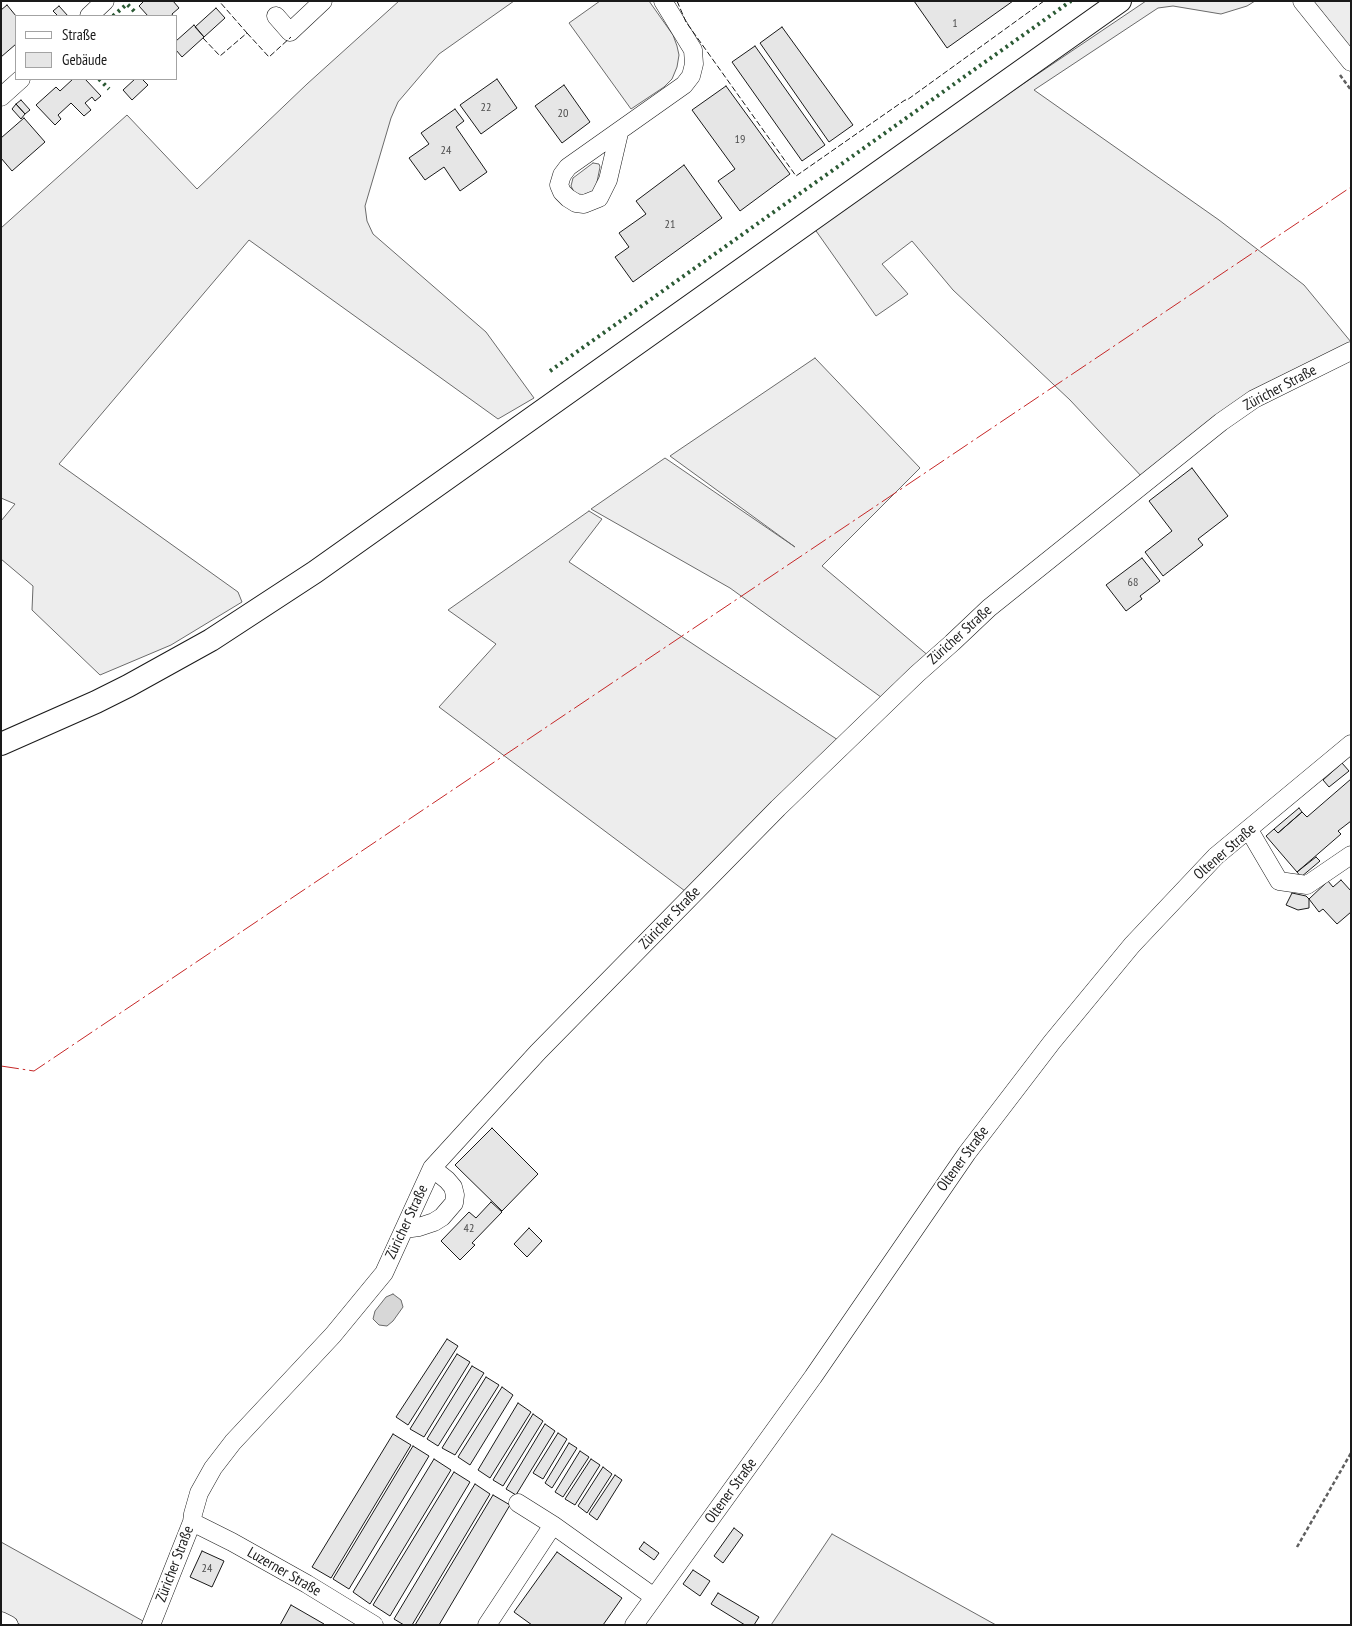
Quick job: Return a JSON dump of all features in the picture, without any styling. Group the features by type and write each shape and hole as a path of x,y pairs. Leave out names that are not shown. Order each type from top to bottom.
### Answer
{"main road":[{"path":"1,744 88,706 128,686 210,640 315,572 1120,1"}],"street":[{"path":"90,15 105,1"},
{"path":"619,133 684,85 691,76 694,64 693,50 663,1"},
{"path":"1302,1 1351,62"},
{"path":"276,16 290,32 321,2"},
{"path":"1,96 20,80"},
{"name":"Züricher Straße","path":"151,1625 192,1522 199,1493 212,1468 233,1442 333,1335 384,1273 432,1168 538,1052 778,808 917,674 989,608 1221,422 1254,399 1351,351"},
{"name":"Oltener Straße","path":"634,1625 813,1377 966,1153 1132,945 1216,856 1351,744"},
{"path":"1249,830 1279,881 1308,885 1351,855"},
{"path":"404,1229 434,1222 442,1217 454,1203 453,1187 432,1168"},
{"path":"518,1503 654,1597"},
{"name":"Luzerner Straße","path":"192,1522 307,1584 374,1625"},
{"path":"487,1625 553,1526"},
{"path":"1,1621 9,1625"}],"path":[{"path":"1297,1547 1351,1453"}],"shaded area":[{"path":"399,1 514,1 439,54 398,102 391,118 365,206 367,221 373,234 486,332 534,398 498,419 249,240 59,464 238,592 242,602 171,645 100,675 32,610 33,586 1,559 1,521 15,504 1,498 1,228 127,115 197,189 307,84"},
{"path":"600,1 649,1 673,35 677,46 679,55 672,79 664,87 631,109 569,23"},
{"path":"1146,1 1255,1 1247,6 1221,14 1173,6 1158,8 1034,90 1219,220 1304,285 1351,344 1143,478 1070,400 953,290 912,241 882,264 908,294 876,316 814,228"},
{"path":"1310,1 1351,1 1351,51"},
{"path":"593,163 599,164 600,167 596,187 594,191 584,197 574,192 571,186 573,178"},
{"path":"815,358 920,468 822,566 930,657 885,700 730,588 591,509 665,458 795,547 670,456"},
{"path":"589,511 602,519 569,562 841,742 689,894 439,707 496,644 448,610"},
{"path":"393,1294 401,1300 403,1307 387,1326 379,1325 373,1319 375,1311 386,1297"},
{"path":"832,1534 996,1625 771,1625"},
{"path":"1,1542 143,1621 141,1625 21,1625 1,1615"}],"building":[{"path":"144,1 173,1 179,8 172,15 147,15 139,6"},
{"path":"914,1 1013,1 947,48"},
{"path":"7,5 15,15 15,45 1,57 1,10"},
{"path":"59,6 67,15 57,15 53,11"},
{"path":"216,8 225,18 204,37 195,27"},
{"path":"194,25 204,37 182,57 178,52 178,39"},
{"path":"782,27 853,125 829,142 760,43"},
{"path":"755,46 825,145 802,161 732,62"},
{"path":"497,79 517,108 481,134 460,105"},
{"path":"72,80 86,80 101,96 95,101 92,97 85,103 91,110 84,116 71,103 58,115 61,119 55,125 36,105 56,87 60,91"},
{"path":"134,80 143,80 148,85 132,100 123,90"},
{"path":"564,85 590,122 562,143 535,106"},
{"path":"726,86 790,174 740,211 718,181 735,169 692,110"},
{"path":"21,100 30,110 25,114 16,104"},
{"path":"16,104 25,114 21,119 12,109"},
{"path":"455,109 464,121 456,127 487,172 460,191 444,167 425,180 409,158 429,144 421,133"},
{"path":"24,118 45,142 12,171 1,158 1,138"},
{"path":"684,165 722,218 633,282 615,257 629,247 619,233 646,214 636,201"},
{"path":"1192,468 1228,516 1198,539 1203,545 1163,576 1145,552 1172,531 1149,501"},
{"path":"1142,558 1160,581 1140,596 1142,599 1126,611 1106,585"},
{"path":"1342,763 1349,771 1329,787 1323,780"},
{"path":"1351,779 1351,821 1338,831 1341,834 1297,872 1266,836 1274,829 1278,833 1302,812 1307,817"},
{"path":"1299,808 1302,812 1278,833 1274,829"},
{"path":"1316,857 1320,861 1301,877 1297,872"},
{"path":"1341,880 1351,891 1351,912 1337,924 1323,909 1319,912 1309,899 1328,881 1333,887"},
{"path":"1292,893 1306,896 1309,899 1309,908 1298,910 1286,905"},
{"path":"492,1128 538,1174 502,1211 455,1165"},
{"path":"491,1202 502,1212 472,1243 475,1245 460,1260 441,1241 469,1212 476,1218"},
{"path":"529,1228 542,1241 527,1257 514,1244"},
{"path":"447,1339 458,1346 408,1425 396,1417"},
{"path":"457,1354 470,1362 424,1437 410,1429"},
{"path":"472,1366 484,1373 438,1446 427,1439"},
{"path":"486,1377 499,1385 455,1455 442,1448"},
{"path":"502,1387 513,1395 470,1465 458,1457"},
{"path":"518,1403 531,1412 490,1478 478,1470"},
{"path":"533,1414 543,1421 503,1486 493,1480"},
{"path":"545,1424 555,1431 516,1495 506,1489"},
{"path":"558,1433 567,1439 543,1479 533,1473"},
{"path":"393,1434 411,1445 331,1578 312,1567"},
{"path":"569,1443 577,1448 552,1488 545,1483"},
{"path":"413,1446 429,1456 349,1589 333,1579"},
{"path":"580,1451 589,1457 563,1497 555,1492"},
{"path":"434,1459 451,1470 370,1604 353,1592"},
{"path":"591,1459 600,1465 575,1505 565,1499"},
{"path":"603,1467 612,1474 587,1513 578,1506"},
{"path":"454,1472 470,1482 390,1616 373,1605"},
{"path":"615,1475 622,1480 597,1520 589,1514"},
{"path":"475,1484 490,1494 412,1625 404,1625 394,1619"},
{"path":"493,1495 510,1505 439,1625 415,1625"},
{"path":"734,1528 743,1535 723,1563 714,1556"},
{"path":"644,1542 659,1553 654,1560 639,1549"},
{"path":"202,1551 224,1561 212,1587 190,1577"},
{"path":"557,1552 622,1598 603,1625 532,1625 514,1612"},
{"path":"693,1570 710,1581 700,1596 683,1584"},
{"path":"718,1593 759,1617 754,1625 745,1625 711,1604"},
{"path":"291,1605 324,1624 280,1625"}],"hedge":[{"path":"550,371 1071,1"},
{"path":"114,15 127,4 136,13"},
{"path":"100,80 109,89"}],"fence":[{"path":"203,38 220,56 247,33 219,1"},
{"path":"677,1 686,22 796,176 907,100 1044,1"},
{"path":"247,33 269,57 291,37"}],"power":[{"path":"1,1066 34,1071 1351,187"}]}
